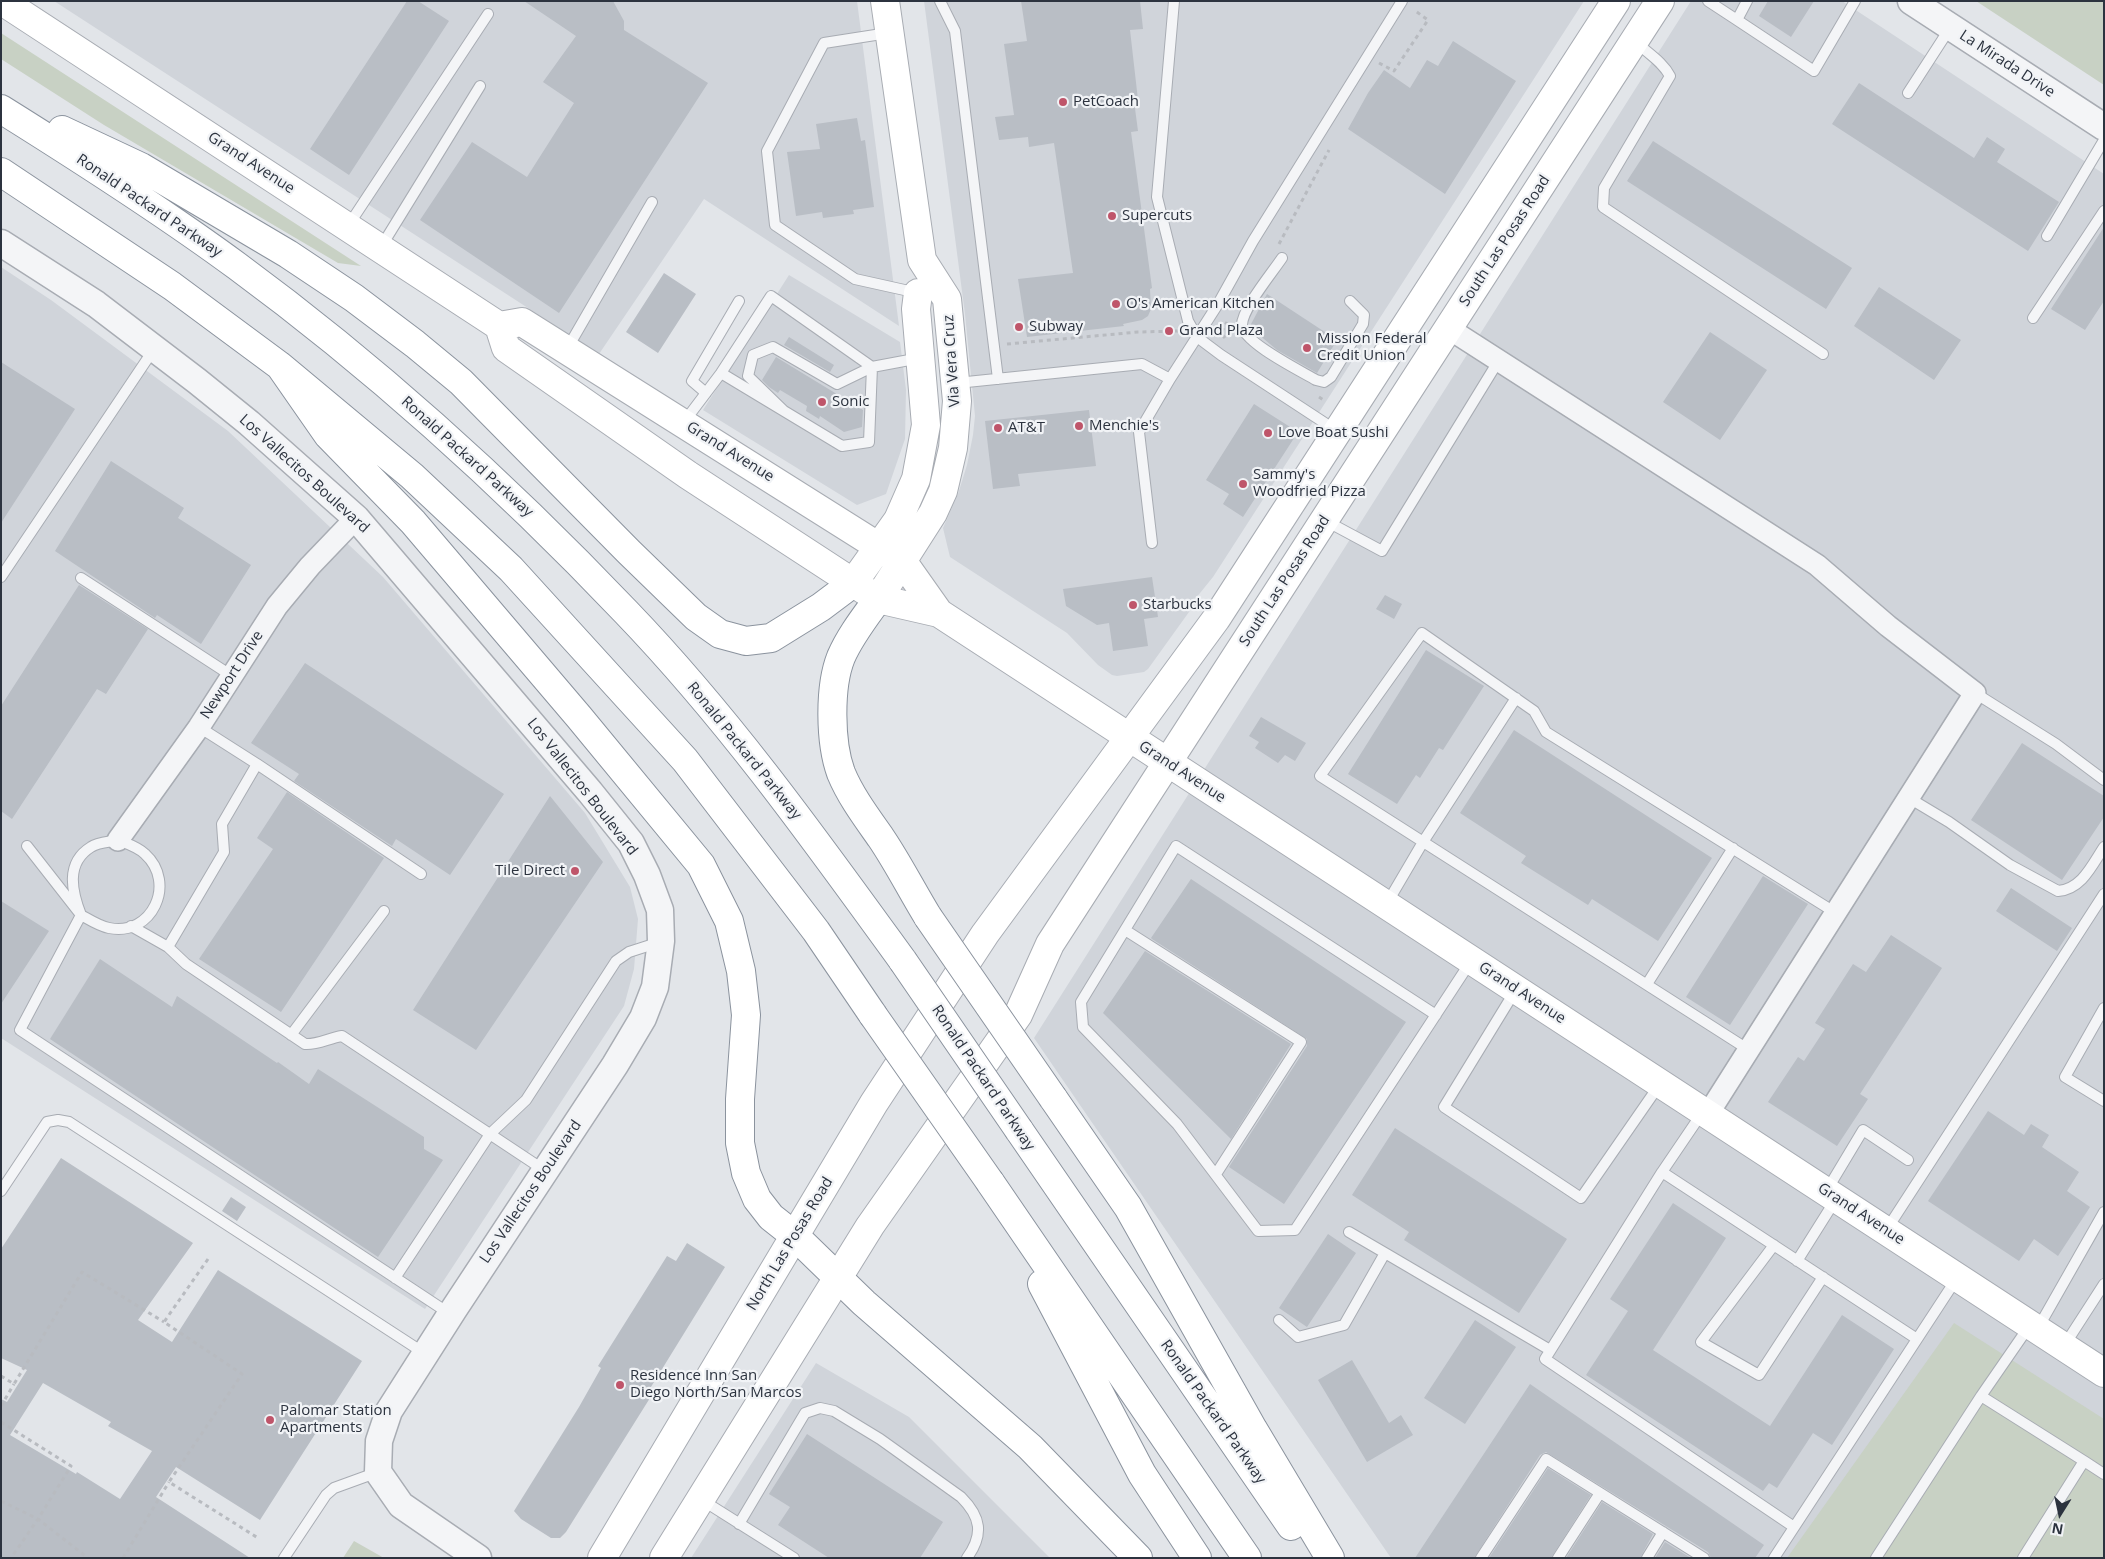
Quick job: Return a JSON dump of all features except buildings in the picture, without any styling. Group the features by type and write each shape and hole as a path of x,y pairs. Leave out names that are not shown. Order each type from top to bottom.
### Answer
{"main road":[{"name":"Grand Avenue","path":"2,1 499,326 506,348 688,475 853,583 878,599 939,613 2104,1373"},
{"name":"Via Vera Cruz","path":"885,1 922,260 946,299 957,401 953,448 943,490 933,513 903,562 861,623 841,658 834,692 833,732 841,773 864,814 882,839 928,916 1128,1207 1253,1429 1330,1558"},
{"path":"1128,738 1216,619 1616,1"},
{"name":"South Las Posas Road","path":"837,1277 870,1226 1018,1015 1050,944 1660,1"},
{"name":"Via Vera Cruz","path":"1,102 141,167 288,254 362,304 416,344 461,382 635,559 696,617 720,634 746,642 771,638 821,607 853,583 898,520 916,479 926,425 916,309 918,292"},
{"name":"Ronald Packard Parkway","path":"1,109 133,193 237,266 335,341 443,433 536,521 628,613 713,711 797,814 903,962 1313,1558"},
{"path":"1,172 172,286 280,366 412,476 511,569 599,664 685,760 816,931 1247,1558"},
{"name":"Grand Avenue","path":"499,326 522,322 903,562 939,613"},
{"path":"280,366 328,435 413,522 579,717 701,865 729,921 741,971 746,1015 740,1099 740,1143 746,1173 757,1199 771,1217 795,1236 864,1303 1030,1447 1138,1558"},
{"path":"574,396 606,402 666,432 680,429 683,423"},
{"name":"North Las Posas Road","path":"602,1558 874,1103 985,934 1128,738"},
{"path":"990,1182 1142,1474 1197,1558"},
{"path":"664,1558 837,1277"}],"street":[{"name":"La Mirada Drive","path":"1911,1 2104,128"},
{"name":"Los Vallecitos Boulevard","path":"1,242 96,304 155,349 249,423 356,518 631,843 648,875 660,910 661,941 655,987 643,1018 615,1065 450,1314 389,1411 379,1441 378,1472"},
{"name":"Via Vera Cruz","path":"918,292 922,260"},
{"path":"1448,328 1817,565 1888,626 1975,693 1749,1050 1706,1112"},
{"name":"Newport Drive","path":"118,840 199,726 278,606 310,566 356,518"},
{"path":"378,1472 401,1505 478,1558"}],"lane":[{"path":"940,1 955,31 998,378"},
{"path":"1174,1 1158,197 1188,321 1197,333 1221,355 1337,431"},
{"path":"1152,543 1139,432 1197,333 1402,1"},
{"path":"1708,1 1814,71 1855,1"},
{"path":"1737,20 1748,1"},
{"path":"348,227 488,14"},
{"path":"1908,93 1950,27"},
{"path":"889,33 824,42 767,151 775,225 855,279 918,292"},
{"path":"1635,40 1647,53 1665,66 1670,76 1604,188 1603,208 1824,354"},
{"path":"380,248 480,86"},
{"path":"2047,236 2104,140"},
{"path":"567,350 652,202"},
{"path":"2033,318 2104,211"},
{"path":"1282,258 1246,313 1242,325 1245,335 1257,345 1316,380 1324,382 1331,377 1363,324 1364,315 1350,301"},
{"path":"683,423 721,373 771,296 872,367"},
{"path":"706,393 692,381 739,301"},
{"path":"784,411 748,376 753,355 773,347 837,384 872,367 921,358"},
{"path":"1,577 155,349"},
{"path":"1325,520 1382,551 1499,360"},
{"path":"956,383 1142,364 1170,379"},
{"path":"721,373 842,446 869,442 872,367"},
{"path":"81,578 232,676"},
{"path":"1749,1050 1320,776 1422,633 1534,710 1546,732 1836,913"},
{"path":"1975,693 2056,744 2104,780"},
{"path":"1386,905 1516,698"},
{"path":"199,726 421,874"},
{"path":"168,947 224,852 222,824 257,764"},
{"path":"1909,798 1949,822 2010,865 2058,891 2067,890 2082,880 2104,847"},
{"path":"27,846 81,915 101,926 111,929 131,926 148,919 155,909 159,898 160,886 154,863 136,847 118,840 92,846 82,854 75,865 72,878 72,891 81,915 20,1030 450,1314"},
{"path":"1436,1014 1176,846 1081,1002 1083,1027 1177,1124 1258,1231 1295,1230 1472,961"},
{"path":"1647,984 1733,848"},
{"path":"1886,1230 2100,907 2104,894"},
{"path":"291,1035 384,911"},
{"path":"131,926 168,947 186,964 305,1044 315,1044 325,1039 342,1036 545,1170"},
{"path":"1125,930 1301,1042 1216,1174"},
{"path":"396,1278 490,1134 526,1100 616,961 628,952 661,941"},
{"path":"1516,989 1444,1107 1581,1198 1660,1083"},
{"path":"2104,1008 2065,1077 2104,1101"},
{"path":"1706,1112 1662,1172 1545,1359 1794,1527"},
{"path":"1,1191 47,1122 58,1120 69,1122 425,1354"},
{"path":"1797,1260 1863,1130 1908,1160"},
{"path":"1662,1172 1917,1340"},
{"path":"1876,1558 1981,1396 2034,1327 2104,1212"},
{"path":"1349,1232 1550,1350"},
{"path":"1774,1245 1701,1342 1759,1375 1822,1278"},
{"path":"1279,1320 1298,1336 1344,1325 1385,1253"},
{"path":"1774,1558 1958,1277"},
{"path":"2064,1346 2104,1284"},
{"path":"1981,1396 2104,1474"},
{"path":"739,1524 805,1412 820,1408 834,1410 880,1439 961,1496 972,1507 978,1520 978,1535 973,1549 967,1558"},
{"path":"1481,1558 1546,1458 1704,1558"},
{"path":"2023,1558 2084,1461"},
{"path":"284,1558 326,1495 334,1488 378,1472"},
{"path":"1558,1558 1600,1493"},
{"path":"701,1500 794,1558"},
{"path":"1647,1558 1664,1532"}],"path":[{"path":"1374,71 1379,63 1394,71 1428,20 1413,11 1416,6"},
{"path":"1276,247 1332,145"},
{"path":"1232,315 1221,332 1225,338 1233,343"},
{"path":"994,345 1138,332 1197,333 1222,330"},
{"path":"1316,396 1325,401"},
{"path":"164,1322 208,1259"},
{"path":"1,1406 82,1272 164,1322 242,1374 169,1482 123,1558"},
{"path":"1,1376 14,1384"},
{"path":"1,1422 71,1466 11,1558"},
{"path":"169,1482 258,1538"},
{"path":"1,1501 38,1519 88,1558"}],"shaded area":[{"path":"54,1 857,1 899,326 704,199 599,354"},
{"name":"Grand Plaza","path":"924,1 1584,1 1213,577 1144,672 1112,675 1098,665 1067,633 950,557 943,528 958,494 967,465 975,416 965,314"},
{"path":"1691,1 1842,1 2104,174 2104,1558 1391,1558 1034,1038"},
{"path":"1976,1 2104,1 2104,85"},
{"path":"1,33 361,266 338,263 104,125 1,59"},
{"path":"1,267 51,300 228,431 383,577 585,813 630,887 638,919 634,969 624,1006 425,1309 1,1038"},
{"path":"789,275 900,342 906,390 905,439 886,494 857,505 703,410"},
{"path":"1954,1323 2104,1419 2104,1558 1787,1558"},
{"path":"816,1363 909,1417 1050,1558 691,1558"},
{"path":"354,1541 384,1558 343,1558"}],"place":[{"name":"PetCoach","path":"1063,102"},
{"name":"Supercuts","path":"1112,216"},
{"name":"O's American Kitchen","path":"1116,304"},
{"name":"Subway","path":"1019,327"},
{"name":"Grand Plaza","path":"1169,331"},
{"name":"Mission Federal Credit Union","path":"1307,348"},
{"name":"Sonic","path":"822,402"},
{"name":"Menchie's","path":"1079,426"},
{"name":"AT&T","path":"998,428"},
{"name":"Love Boat Sushi","path":"1268,433"},
{"name":"Sammy's Woodfried Pizza","path":"1243,484"},
{"name":"Starbucks","path":"1133,605"},
{"name":"Tile Direct","path":"575,871"},
{"name":"Residence Inn San Diego North/San Marcos","path":"620,1385"},
{"name":"Palomar Station Apartments","path":"270,1420"}]}
